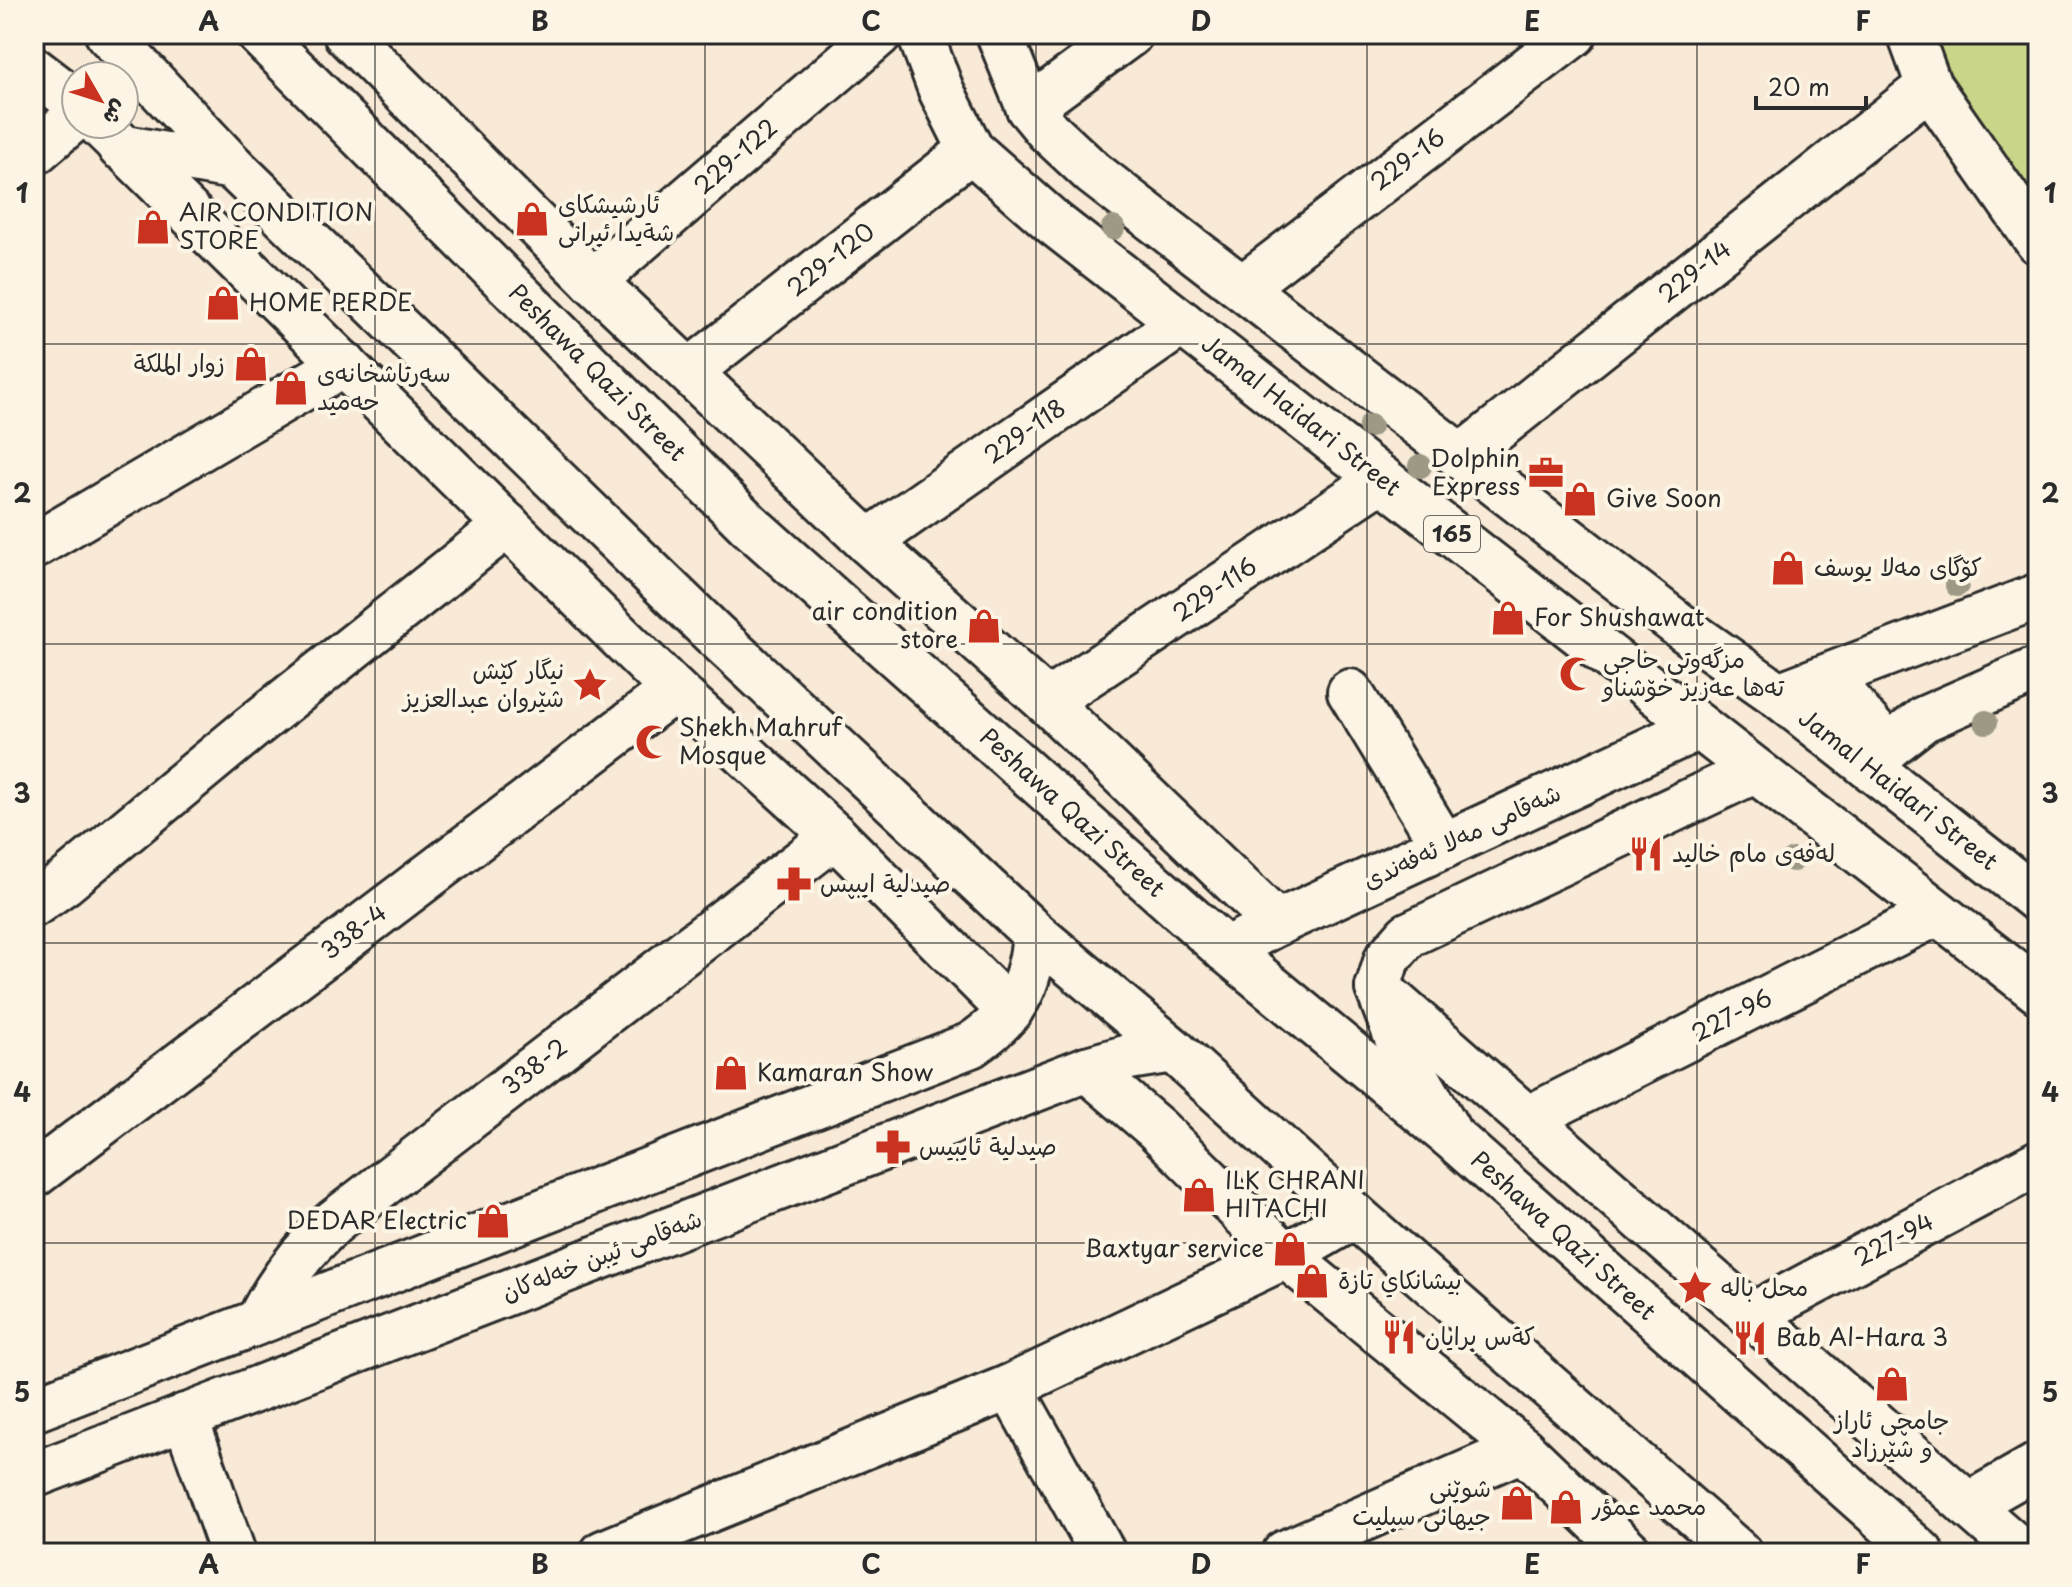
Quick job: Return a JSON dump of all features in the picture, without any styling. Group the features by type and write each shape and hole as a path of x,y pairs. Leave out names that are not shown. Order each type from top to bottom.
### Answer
{"main road":[{"path":"108,34 233,167 713,633 1035,934 1173,1050 1355,1216 1739,1553"},
{"path":"346,34 593,281 868,542 1047,702 1277,923"},
{"name":"229-122","path":"593,281 879,34"},
{"name":"Jamal Haidari Street","path":"920,34 941,90 971,150 1055,224 1382,479 1682,734 1754,771 2038,991"},
{"name":"Jamal Haidari Street","path":"999,34 1029,108 1048,131 1093,173 1684,629 1778,695 1878,756 2038,900"},
{"path":"1029,108 1130,34"},
{"name":"229-16","path":"1243,287 1574,34"},
{"path":"1910,34 1929,86 2038,242"},
{"name":"Peshawa Qazi Street","path":"276,40 748,524 1226,950 1453,1138 1921,1553"},
{"path":"34,70 60,90"},
{"name":"229-14","path":"1461,457 1929,86"},
{"path":"34,153 60,131"},
{"path":"114,140 674,690 835,836 1010,1011"},
{"path":"126,140 233,167"},
{"name":"229-120","path":"690,371 971,150"},
{"name":"229-118","path":"868,542 1182,323"},
{"path":"1291,406 1333,357"},
{"path":"34,546 344,364"},
{"name":"229-116","path":"1047,702 1382,479"},
{"path":"34,904 507,525"},
{"path":"1778,695 2038,596"},
{"path":"1828,678 1878,756 1924,719 2038,669"},
{"name":"338-4","path":"34,1175 674,690"},
{"path":"1350,692 1444,846"},
{"path":"1682,734 1695,801"},
{"name":"شەقامی مەلا ئەفەندی","path":"1226,950 1277,923 1682,734"},
{"path":"1453,1138 1407,1061 1378,988 1387,959 1408,935 1754,771"},
{"name":"338-2","path":"259,1321 289,1270 334,1222 835,836"},
{"name":"227-96","path":"1527,1119 1937,913"},
{"path":"34,1409 971,1045 993,1030 1010,1011 1027,979 1033,960 1035,934"},
{"path":"1378,988 2023,1553"},
{"name":"شەقامی ئیبن خەلەکان","path":"34,1475 1087,1069 1129,1057 1173,1050"},
{"path":"1087,1069 1157,1129 1286,1256 1522,1449 1630,1553"},
{"name":"227-94","path":"1751,1316 2038,1163"},
{"path":"603,1553 1010,1387 1286,1256 1355,1216"},
{"path":"1010,1387 1103,1553"},
{"path":"185,1416 233,1553"},
{"path":"1285,1553 1522,1449"},
{"path":"1968,1505 2038,1465"}],"green space":[{"path":"1932,34 2038,34 2038,204 1947,69"}],"place":[{"name":"ئارشيشكاى شةيدا ئيرانى","path":"532,219"},
{"name":"AIR CONDITION STORE","path":"153,227"},
{"name":"HOME PERDE","path":"223,303"},
{"name":"زوار الملکة","path":"251,364"},
{"name":"سەرتاشخانەی حەمید","path":"291,388"},
{"name":"Dolphin Express","path":"1546,473"},
{"name":"Give Soon","path":"1580,499"},
{"name":"کۆگای مەلا یوسف","path":"1788,568"},
{"name":"For Shushawat","path":"1508,618"},
{"name":"air condition store","path":"984,626"},
{"name":"مزگەوتی حاجی تەها عەزیز خۆشناو","path":"1577,674"},
{"name":"نیگار کێش شێروان عبدالعزیز","path":"590,685"},
{"name":"Shekh Mahruf Mosque","path":"653,742"},
{"name":"لەفەی مام خالید","path":"1646,854"},
{"name":"صيدلية ایبپس","path":"794,884"},
{"name":"Kamaran Show","path":"731,1073"},
{"name":"صيدلية ئايبيس","path":"893,1147"},
{"name":"ILK CHRANI HITACHI","path":"1199,1195"},
{"name":"DEDAR Electric","path":"493,1221"},
{"name":"Baxtyar service","path":"1290,1249"},
{"name":"بيشانكاي تازة","path":"1312,1281"},
{"name":"محل باله","path":"1695,1288"},
{"name":"كةس برايان","path":"1399,1337"},
{"name":"Bab Al-Hara 3","path":"1750,1338"},
{"name":"جامچی ئاراز و شێرزاد","path":"1892,1384"},
{"name":"شوێنی جیهانی سبلیت","path":"1517,1503"},
{"name":"محمد عمؤر","path":"1566,1507"}]}
